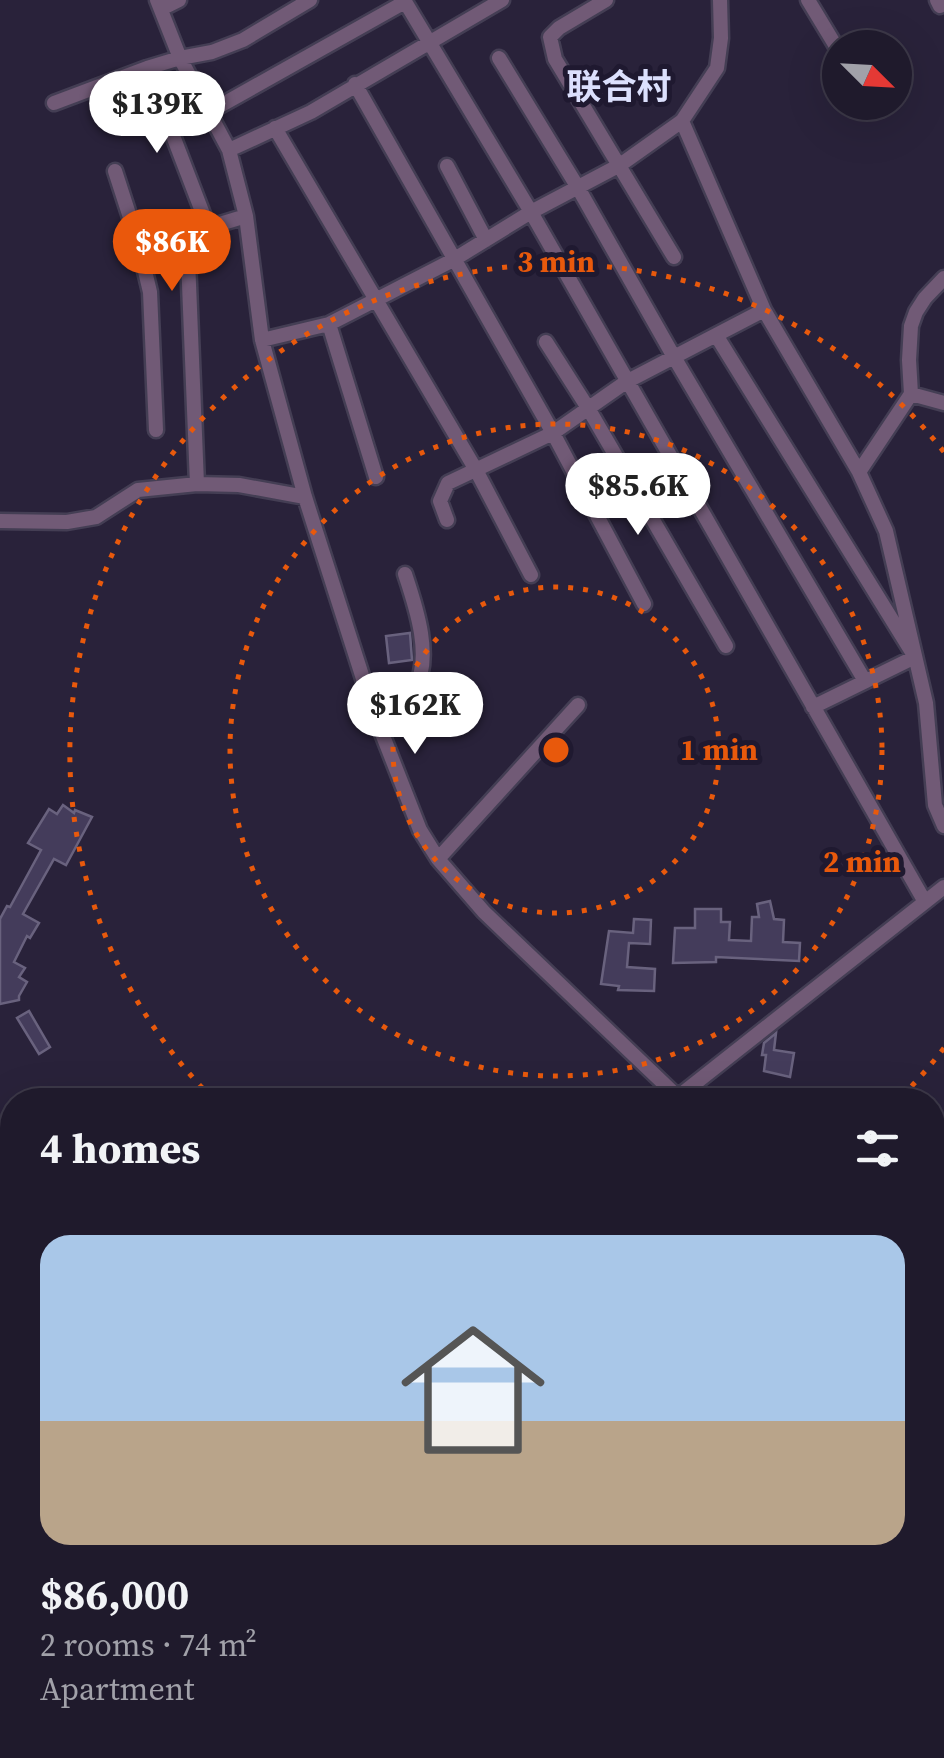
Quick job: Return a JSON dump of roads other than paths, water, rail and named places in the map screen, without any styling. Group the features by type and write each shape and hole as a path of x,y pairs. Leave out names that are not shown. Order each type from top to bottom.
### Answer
{"street":[{"path":"179,0 159,5 180,58 229,150 246,216 262,340 305,497 374,713 420,830 438,859 484,912 668,1088"},
{"path":"54,103 147,68 243,40 310,0"},
{"path":"229,150 312,112 502,0"},
{"path":"606,0 550,37 555,59 674,258"},
{"path":"262,340 329,324 378,300 577,186 620,166 682,121 717,68 720,0"},
{"path":"808,0 826,30"},
{"path":"209,112 404,1 531,212 925,902"},
{"path":"500,58 866,681"},
{"path":"147,68 208,228"},
{"path":"356,84 644,604"},
{"path":"682,121 764,310 859,472 886,530 926,704 935,805 944,826"},
{"path":"275,128 476,470 531,575"},
{"path":"447,166 486,240"},
{"path":"116,172 150,292 156,430"},
{"path":"138,242 187,234 246,216"},
{"path":"187,234 197,484"},
{"path":"859,472 911,394 911,326 925,298 944,278"},
{"path":"447,520 440,501 448,483 552,433 626,382 764,310"},
{"path":"329,324 376,477"},
{"path":"716,335 915,656"},
{"path":"546,342 726,646"},
{"path":"911,394 944,404"},
{"path":"0,521 68,522 96,517 138,490 197,484 305,497"},
{"path":"374,713 413,691 421,671 421,625 405,574"},
{"path":"813,706 915,656"},
{"path":"438,859 578,705"},
{"path":"691,1088 944,887"}],"district":[{"name":"联合村","path":"619,87"}]}
